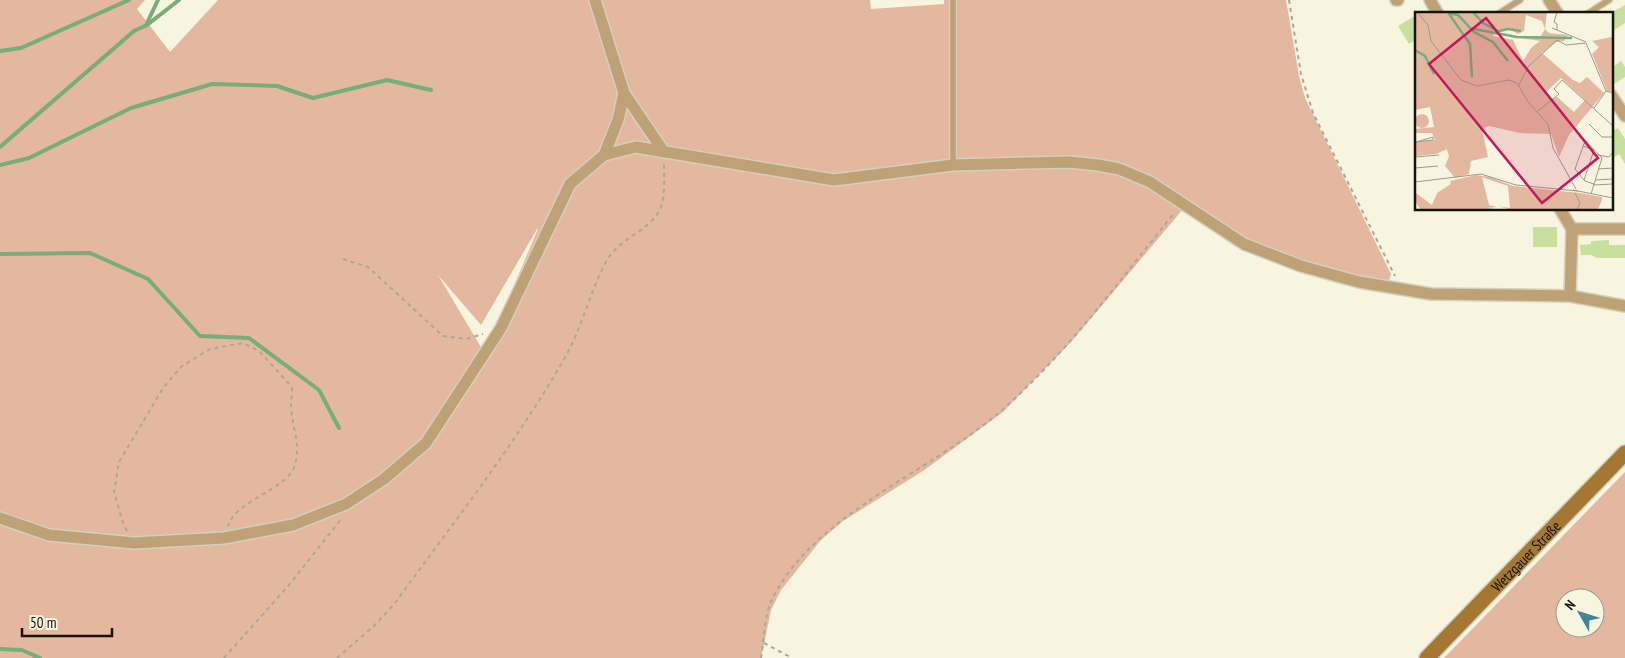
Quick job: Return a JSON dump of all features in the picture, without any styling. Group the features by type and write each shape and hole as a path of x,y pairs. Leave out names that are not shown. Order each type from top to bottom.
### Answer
{"street":[{"path":"595,0 624,93 664,152"},
{"path":"1430,0 1437,12"},
{"path":"1549,0 1557,12"},
{"path":"604,155 618,120 624,93"},
{"path":"1612,96 1625,116"},
{"path":"0,518 49,534 134,543 224,538 294,525 346,504 384,479 426,443 501,328 570,184 604,155 636,147 834,180 953,165 1069,162 1098,165 1120,169 1150,182 1244,244 1301,266 1359,282 1431,294 1570,296 1625,306"},
{"path":"1561,210 1572,229 1570,296"},
{"path":"1572,229 1625,229"},
{"name":"Wetzgauer Straße","path":"1427,658 1625,453"}],"lane":[{"path":"953,0 953,165"},
{"path":"1501,12 1520,0"},
{"path":"1590,12 1609,0"}],"path":[{"path":"1288,0 1301,74 1313,113 1396,278 1396,288"},
{"path":"337,658 374,626 395,603 540,398 573,343 607,260 620,244 643,228 659,212 663,196 664,152"},
{"path":"761,658 771,603 787,576 822,536 836,524 962,440 1000,412 1077,332 1182,203"},
{"path":"343,259 368,267 443,336 466,339 501,328"},
{"path":"134,543 122,520 114,492 119,462 163,388 182,366 210,349 243,343 259,351 292,388 291,408 298,438 295,466 276,487 252,500 230,519 224,538"},
{"path":"224,658 335,528 340,521 346,504"},
{"path":"764,642 792,658"}],"shaded area":[{"path":"0,0 145,0 137,9 170,52 218,0 870,0 871,9 944,4 944,0 1286,0 1299,76 1305,98 1391,274 1389,281 1386,283 1345,274 1278,254 1243,237 1189,202 1072,341 1003,412 923,471 843,521 821,540 781,590 771,610 761,658 0,658","holes":["538,229 485,354 438,275 481,325"]},
{"path":"1625,472 1625,658 1444,658"}],"building":[{"path":"1625,5 1625,23 1612,31 1612,12"},
{"path":"1415,16 1415,41 1409,44 1398,26"},
{"path":"1621,61 1625,67 1625,77 1612,85 1612,67"},
{"path":"1618,128 1625,139 1625,164 1619,154 1612,158 1612,131"},
{"path":"1533,227 1557,227 1557,247 1533,247"},
{"path":"1609,240 1609,245 1625,245 1625,258 1597,258 1591,255 1581,255 1580,245 1591,244 1591,241"}],"waterway":[{"path":"0,51 21,48 129,0"},
{"path":"147,23 158,0"},
{"path":"0,147 134,31 147,25 179,0"},
{"path":"0,165 29,158 131,108 212,84 277,86 313,98 387,80 431,90"},
{"path":"0,254 90,253 148,279 200,336 249,338 319,390 339,428"},
{"path":"0,649 22,650 40,658"}]}
